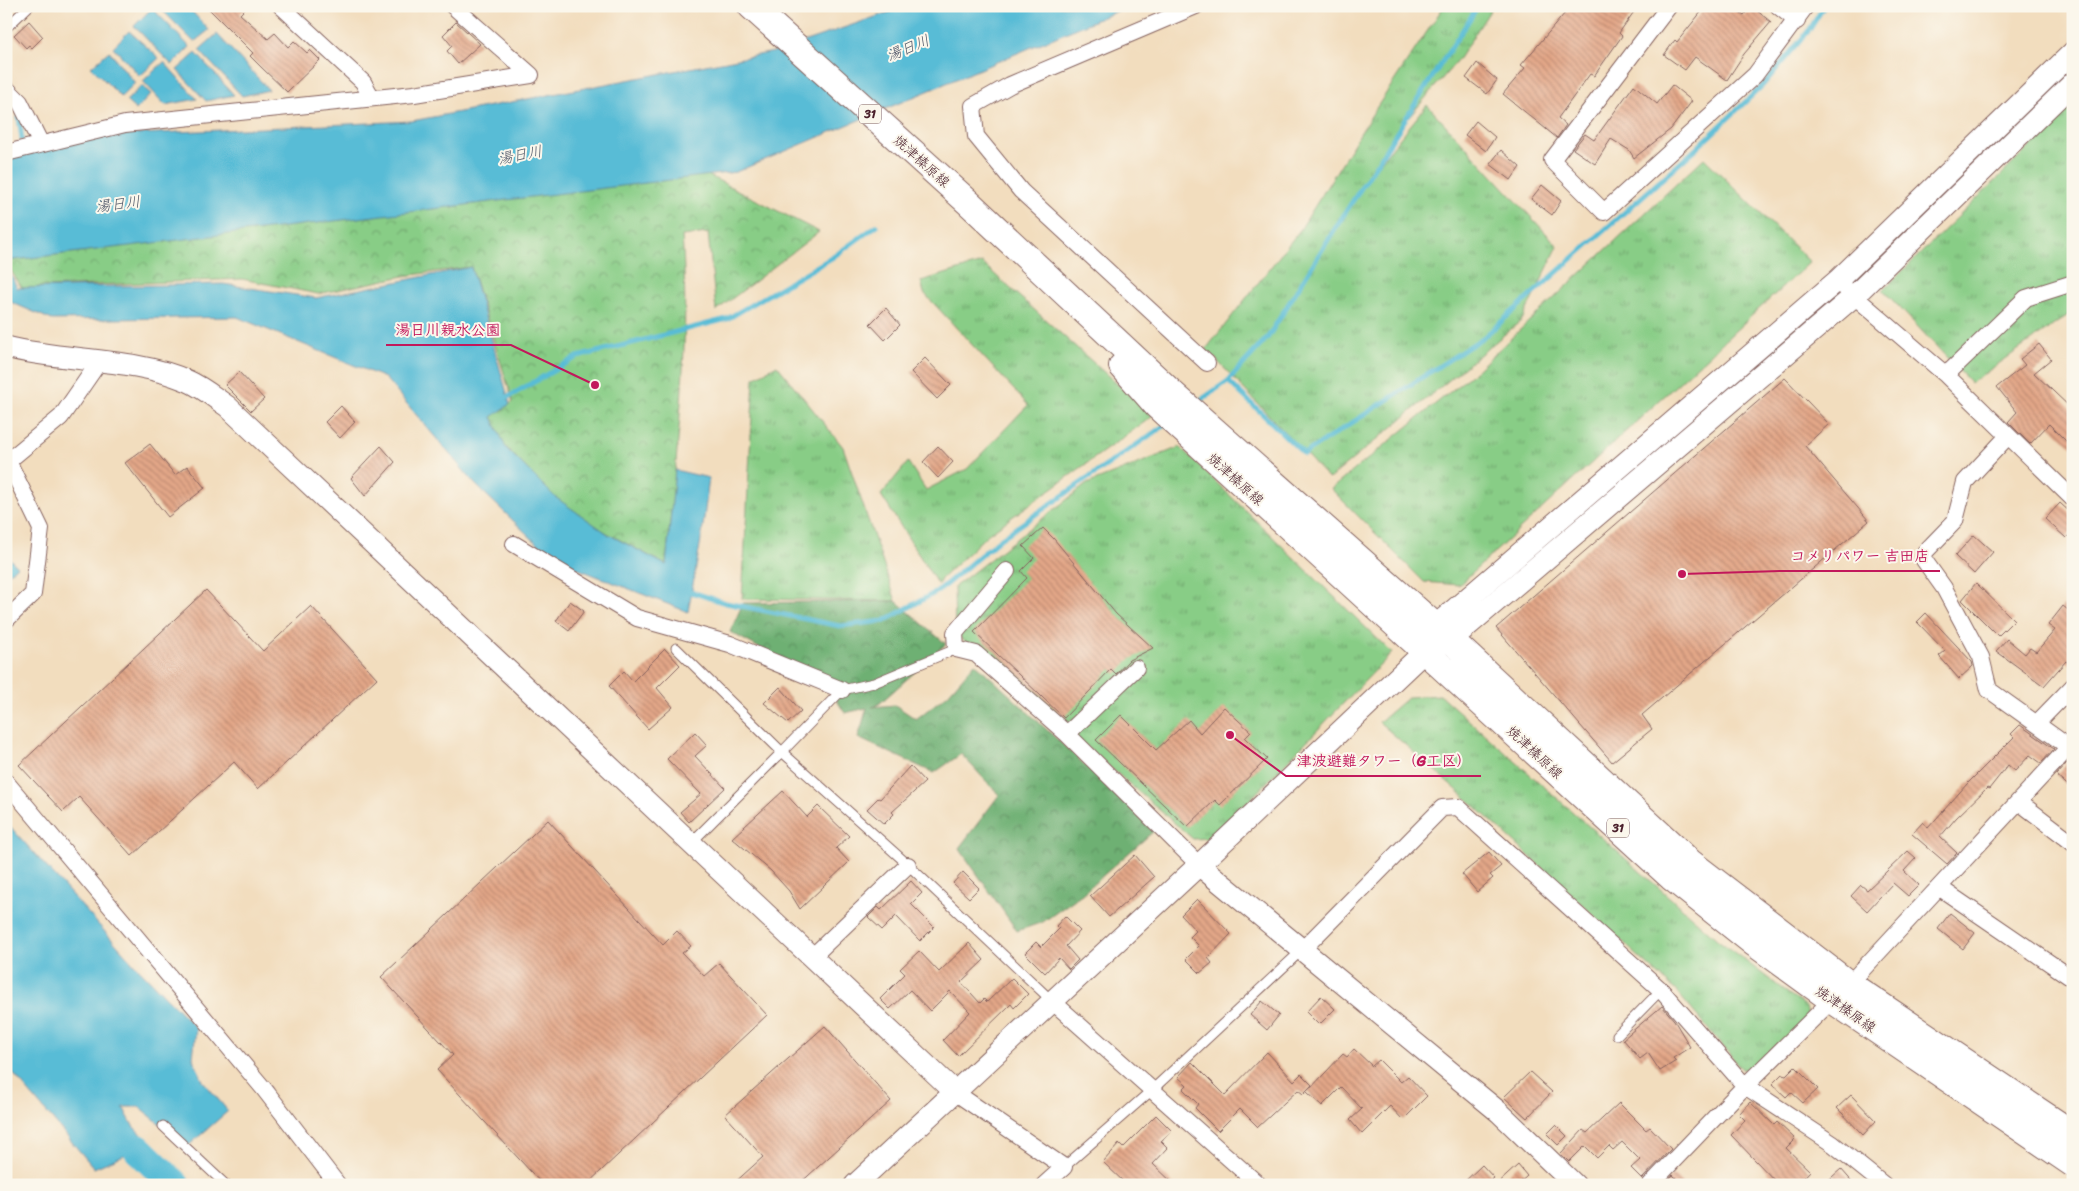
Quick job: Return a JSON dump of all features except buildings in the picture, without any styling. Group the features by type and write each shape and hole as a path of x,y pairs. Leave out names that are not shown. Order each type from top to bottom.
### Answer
{"main road":[{"name":"焼津榛原線","path":"750,6 969,203 1049,279 1165,400 1208,439 1425,651 1672,877 1755,944 1841,992 2073,1134"},
{"name":"焼津榛原線","path":"1208,439 1442,634 1690,862 1841,992 2073,1164"}],"street":[{"path":"281,6 363,82 372,98"},
{"path":"6,153 125,124 414,94 530,75 453,6"},
{"path":"1196,6 1010,85 973,106 976,136 1021,192 1207,363"},
{"path":"1669,6 1552,160 1604,212 1755,75 1797,21 1806,6"},
{"path":"1778,6 1797,21"},
{"path":"855,1185 956,1093 1442,634 1838,280 2073,52"},
{"path":"1442,634 1853,297 2073,83"},
{"path":"6,88 20,102 41,144"},
{"path":"1838,280 1853,297 1946,375 2073,499"},
{"path":"1946,375 2026,298 2073,283"},
{"path":"6,347 155,369 190,381 227,406 956,1093 1064,1166 1044,1185"},
{"path":"6,620 33,594 42,529 7,460 61,417 99,362"},
{"path":"1650,1185 1745,1086 1841,992 2071,749 1989,690 1981,657 1944,588 1924,560 1925,552 1955,522 1965,482 2008,436"},
{"path":"514,544 638,618 730,644 842,690"},
{"path":"1007,571 955,633 956,649 976,654 1067,734 1198,865 1499,1112 1575,1185"},
{"path":"1067,734 1136,668"},
{"path":"2037,723 2073,686"},
{"path":"6,782 264,1089 338,1185"},
{"path":"2019,802 2073,843"},
{"path":"1302,950 1442,808 1458,807 1662,990 1745,1086 1833,1144 1884,1185"},
{"path":"812,958 908,864"},
{"path":"1940,888 2073,979"},
{"path":"1052,1001 1259,1185"}],"lane":[{"path":"6,28 29,6"},
{"path":"676,648 782,752 908,864 1052,1001"},
{"path":"691,843 842,690 874,683 956,649"},
{"path":"1064,1166 1152,1090 1302,950"},
{"path":"1617,1035 1662,990"},
{"path":"163,1126 226,1185"}],"green space":[{"path":"1444,6 1493,6 1458,60 1397,131 1369,176 1427,105 1558,246 1522,320 1329,479 1206,349 1300,230 1371,116"},
{"path":"2073,105 2073,316 2071,313 1971,383 1883,290"},
{"path":"1704,158 1810,262 1459,585 1424,582 1331,489 1477,370"},
{"path":"698,170 819,232 716,311 708,233 682,236 685,318 684,360 666,565 570,513 498,439 492,416 513,402 471,267 404,276 318,294 242,279 22,288 6,263 6,261"},
{"path":"982,263 1153,416 987,535 941,579 938,585 881,495 908,462 926,490 967,469 1028,405 924,293 921,281"},
{"path":"777,365 843,447 896,601 742,599 754,378"},
{"path":"1180,447 1392,653 1213,838 1193,839 955,633 954,587 1087,484"},
{"path":"896,601 946,644 878,705 872,707 895,705 916,719 948,694 975,663 1155,830 1082,894 1043,922 1017,931 959,848 999,795 961,754 934,773 858,738 867,708 845,713 826,684 730,632 743,603"},
{"path":"1440,695 1718,940 1806,1007 1808,1016 1750,1070 1742,1069 1676,991 1465,797 1379,722 1408,697"}],"water":[{"path":"158,6 187,6 209,30 194,42"},
{"name":"湯日川","path":"907,6 1129,6 736,172 6,261 6,159 73,137 412,121 774,52"},
{"path":"152,8 190,47 172,65 134,26"},
{"path":"129,31 159,58 140,76 113,47"},
{"path":"217,34 269,90 242,96 199,50"},
{"path":"109,51 135,83 121,97 91,67"},
{"path":"196,53 234,95 206,101 177,70"},
{"path":"164,62 197,99 165,105 143,81"},
{"path":"142,86 151,94 136,110 126,101"},
{"path":"6,264 17,288 223,284 316,298 471,267 510,404 492,417 506,448 555,497 608,534 666,565 675,470 709,478 702,534 688,612 553,559 475,484 385,378 237,317 52,320 6,300"},
{"path":"6,555 17,566 6,576"},
{"path":"6,822 134,964 196,1028 193,1058 203,1081 228,1111 188,1146 139,1107 123,1107 133,1126 148,1142 138,1149 94,1168 6,1065"}],"waterway":[{"path":"1195,404 1228,381 1268,337 1336,227 1478,6"},
{"path":"1228,381 1304,454 1484,337 1697,148 1763,85 1810,29 1824,6"},
{"path":"19,118 22,139"},
{"path":"503,400 577,357 727,319 833,257 876,226"},
{"path":"685,590 726,603 840,626 884,621 938,591 1000,539 1165,425"},
{"path":"138,1149 175,1185"}],"place":[{"name":"湯日川親水公園","path":"595,385"},
{"name":"コメリパワー 吉田店","path":"1682,574"},
{"name":"津波避難タワー（G工区）","path":"1230,735"}]}
